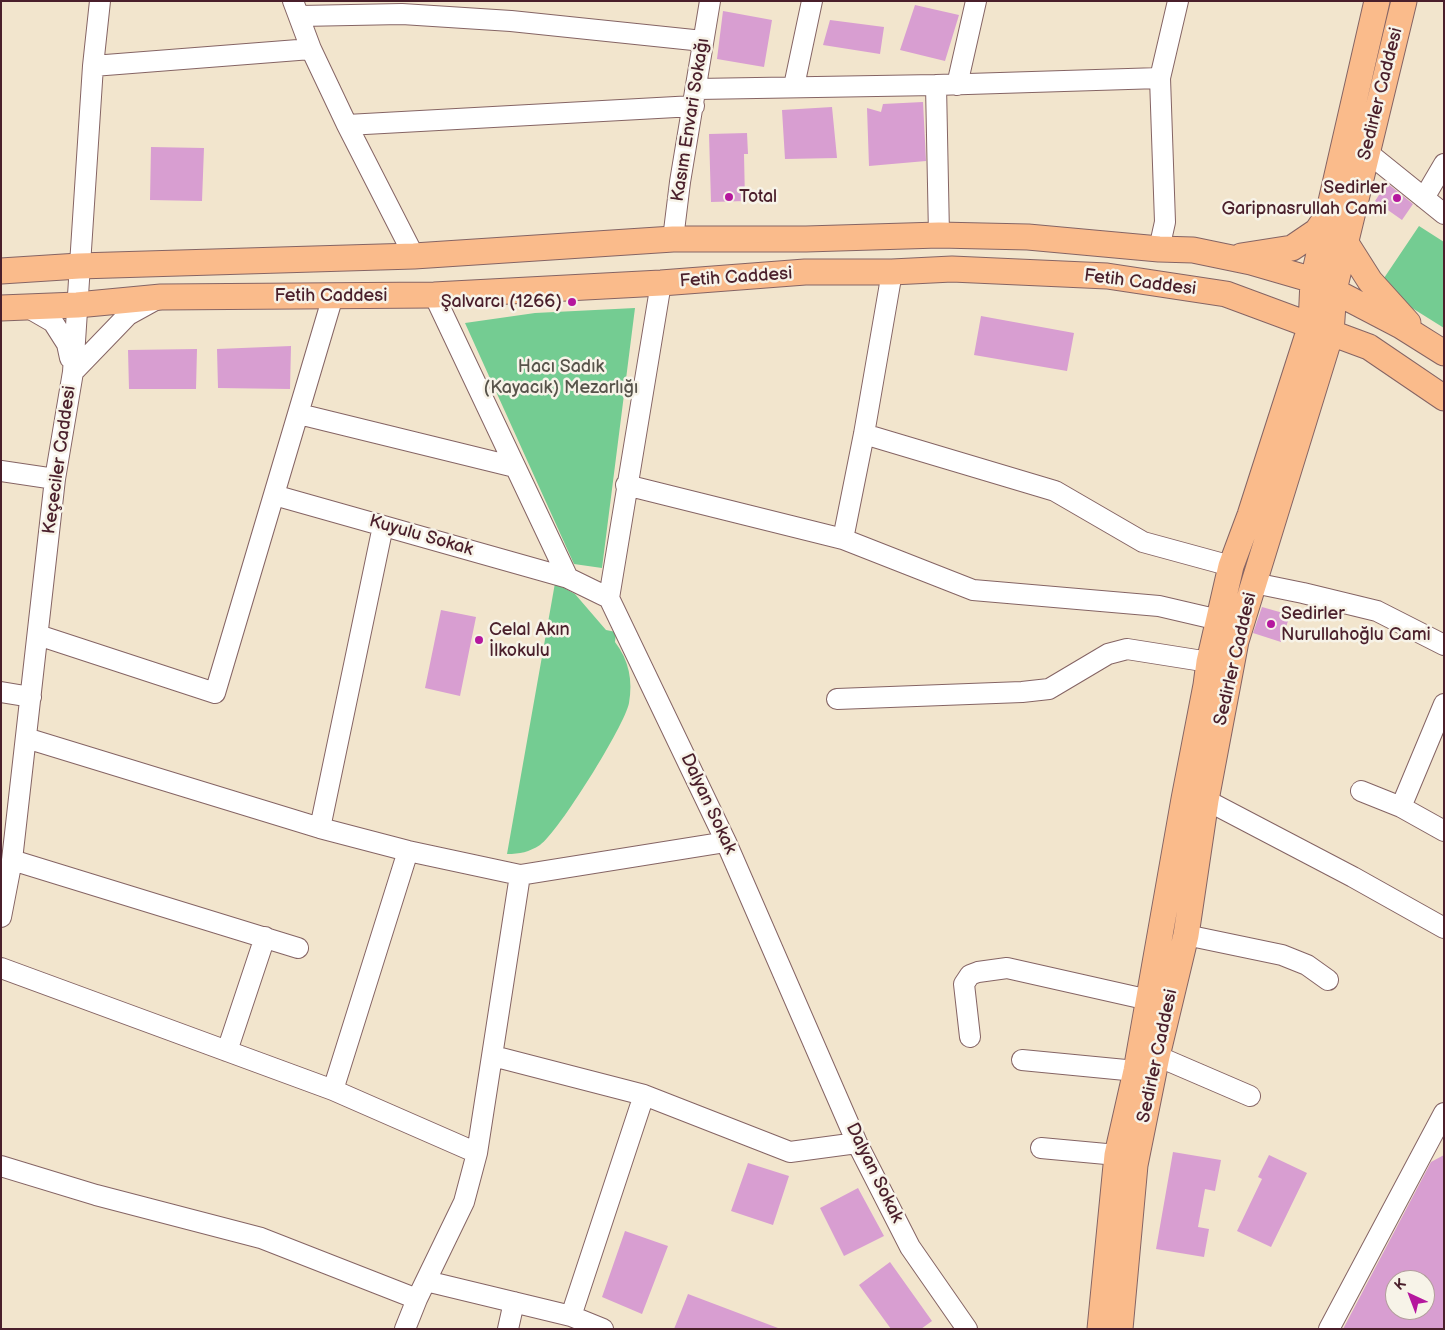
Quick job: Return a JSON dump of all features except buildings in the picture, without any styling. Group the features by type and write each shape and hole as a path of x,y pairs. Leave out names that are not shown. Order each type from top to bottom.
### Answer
{"main road":[{"name":"Sedirler Caddesi","path":"1100,1329 1117,1155 1136,1071 1148,1000 1195,800 1321,329 1328,214 1377,1"},
{"name":"Sedirler Caddesi","path":"1323,285 1344,240 1404,1"},
{"path":"1226,257 1253,255 1292,248 1317,231 1328,214"},
{"name":"Fetih Caddesi","path":"1,271 79,266 414,256 673,239 806,239 939,235 1028,236 1193,250 1226,257 1323,285 1434,346"},
{"path":"805,272 806,239"},
{"path":"1344,240 1370,281 1434,346"},
{"name":"Fetih Caddesi","path":"1,308 77,305 161,298 434,295 660,283 805,272 892,272 952,268 1107,276 1226,294 1370,347 1444,398"},
{"name":"Sedirler Caddesi","path":"1120,1329 1136,1165 1157,1056 1186,935 1195,800 1209,662 1231,566 1321,329"}],"street":[{"name":"Keçeciler Caddesi","path":"1,917 12,860 55,479 73,372 93,66 100,1"},
{"name":"Kasım Envari Sokağı","path":"673,239 680,182 710,1"},
{"path":"794,86 812,1"},
{"path":"957,85 976,1"},
{"path":"1159,248 1166,222 1160,78 1178,1"},
{"path":"414,256 346,125 296,9 346,8 703,41"},
{"path":"93,66 312,49"},
{"path":"346,125 695,98 794,86 957,85 1160,78"},
{"path":"936,85 939,235"},
{"path":"1367,152 1444,214"},
{"path":"1424,198 1444,164"},
{"path":"843,539 864,434 892,272"},
{"path":"434,295 568,578 609,598 660,283"},
{"path":"38,635 215,693 299,414 332,296"},
{"path":"73,372 128,315 161,298"},
{"path":"27,307 53,322 67,344 73,372"},
{"path":"299,414 516,467"},
{"path":"864,434 1055,491 1142,542 1231,566"},
{"path":"1,471 55,479"},
{"path":"626,485 843,539 973,590 1158,606 1219,620"},
{"name":"Kuyulu Sokak","path":"274,496 568,578"},
{"path":"320,828 383,526"},
{"path":"1254,583 1377,611 1444,645"},
{"name":"Dalyan Sokak","path":"609,598 726,842 857,1143 910,1248 967,1329"},
{"path":"837,699 1022,692 1049,689 1108,654 1127,649 1209,662"},
{"path":"1,692 31,697"},
{"path":"1400,807 1444,704"},
{"path":"26,738 320,828 408,851 520,875 726,842"},
{"path":"1361,791 1400,807 1444,831"},
{"path":"1195,800 1352,877 1444,928"},
{"path":"333,1090 408,851"},
{"path":"12,860 298,948"},
{"path":"405,1329 417,1299 464,1202 477,1153 520,875"},
{"path":"1186,935 1282,955 1308,965 1328,980"},
{"path":"227,1050 265,937"},
{"path":"1,968 333,1090 477,1153"},
{"path":"970,1037 964,984 970,975 978,972 1007,968 1148,1000"},
{"path":"493,1056 644,1095 790,1152 857,1143"},
{"path":"1157,1056 1250,1096"},
{"path":"1022,1060 1136,1071"},
{"path":"571,1316 644,1095"},
{"path":"1329,1329 1444,1113"},
{"path":"1042,1148 1117,1155"},
{"path":"1,1166 96,1195 261,1238 417,1299"},
{"path":"426,1281 571,1316 603,1329"},
{"path":"508,1329 514,1302"}],"green space":[{"path":"1419,226 1444,242 1444,328 1396,298 1382,281"},
{"name":"Hacı Sadık (Kayacık) Mezarlığı","path":"635,308 602,568 574,564 465,323 535,313"},
{"path":"555,583 575,594 606,630 616,632 615,642 624,656 629,671 629,703 616,733 590,778 549,836 540,845 532,849 520,853 507,854"}],"place":[{"name":"Total","path":"729,197"},
{"name":"Sedirler Garipnasrullah Cami","path":"1397,198"},
{"name":"Şalvarcı (1266)","path":"572,302"},
{"name":"Sedirler Nurullahoğlu Cami","path":"1271,624"},
{"name":"Celal Akın İlkokulu","path":"479,640"}]}
